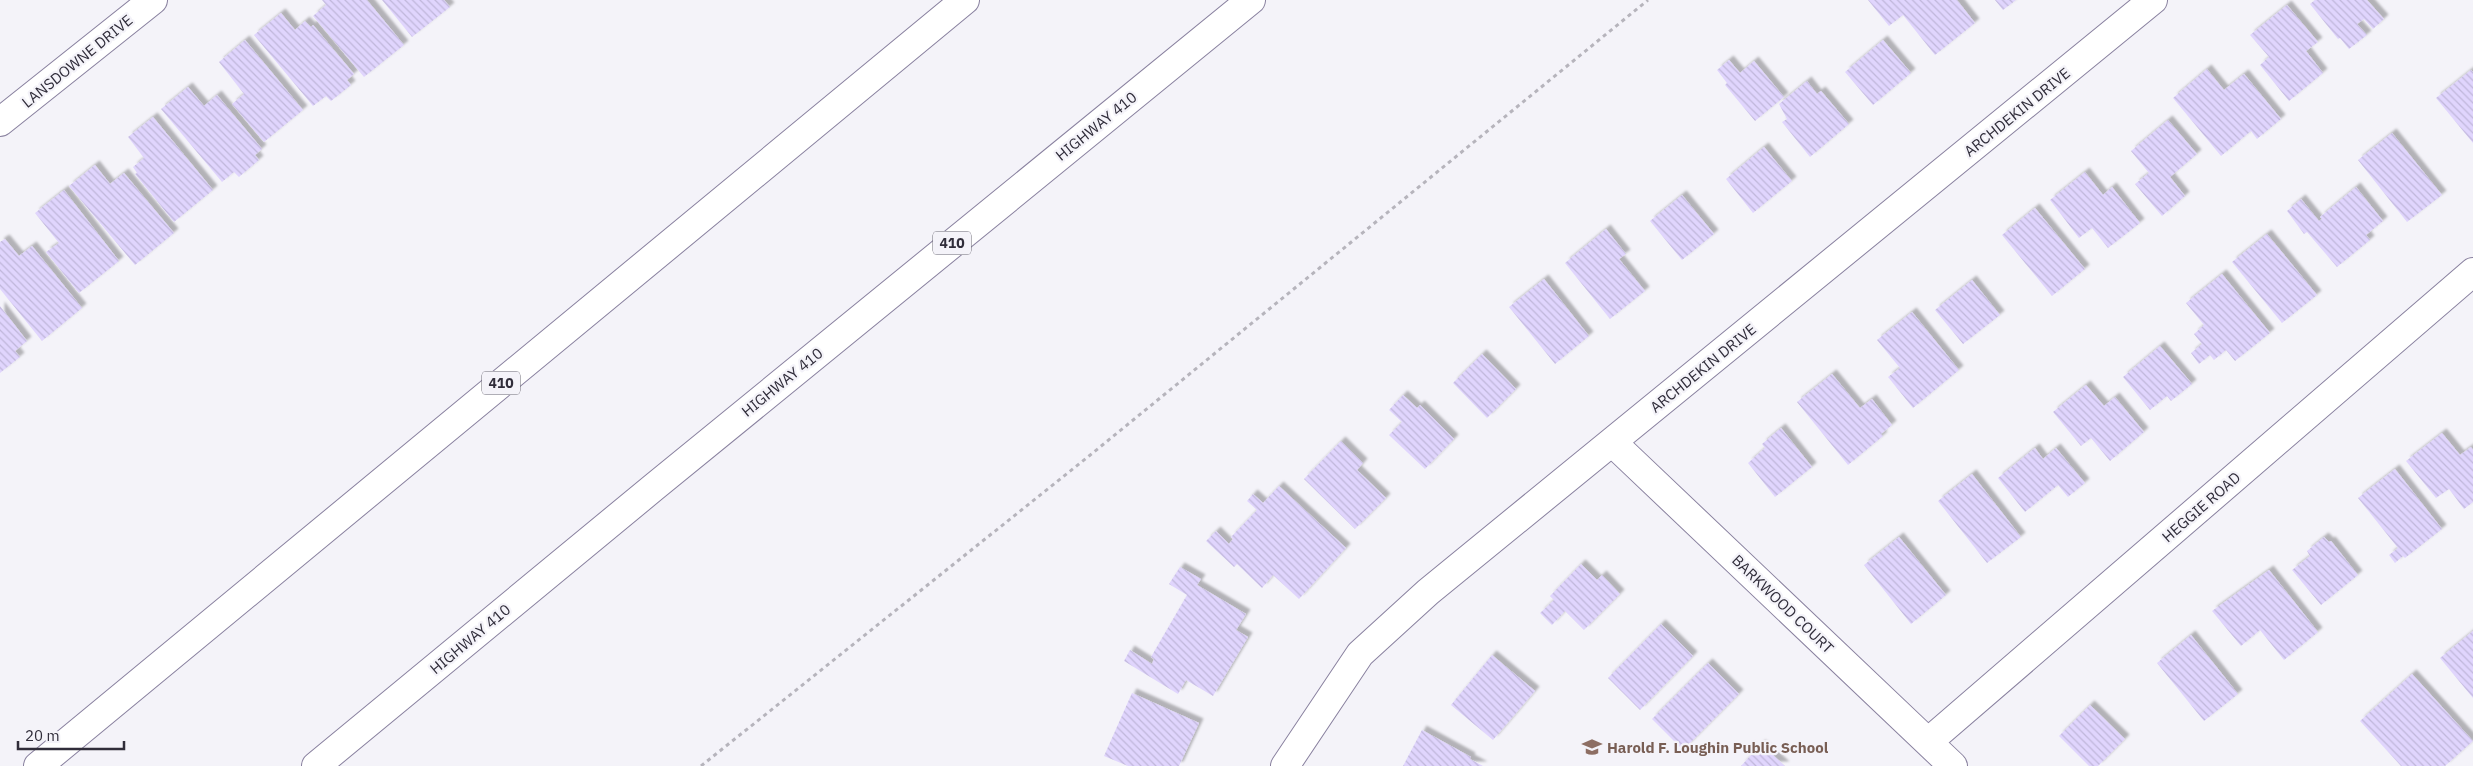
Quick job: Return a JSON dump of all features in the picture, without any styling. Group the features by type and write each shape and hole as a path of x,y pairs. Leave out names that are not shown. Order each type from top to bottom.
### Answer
{"main road":[{"name":"LANSDOWNE DRIVE","path":"0,122 153,0"},
{"name":"410","path":"38,766 965,0"},
{"name":"HIGHWAY 410","path":"316,766 1250,0"},
{"name":"ARCHDEKIN DRIVE","path":"1285,766 1360,654 1428,592 2153,0"},
{"name":"HEGGIE ROAD","path":"1928,742 2473,272"},
{"name":"BARKWOOD COURT","path":"1612,442 1953,766"}],"path":[{"path":"701,766 1089,456 1648,0"}],"building":[{"path":"322,0 367,0 404,45 364,77 313,16 326,5"},
{"path":"382,0 444,0 450,7 412,37"},
{"path":"1868,0 1957,0 1975,23 1935,55 1903,15 1889,26"},
{"path":"1995,0 2016,0 2003,10"},
{"path":"2315,0 2367,0 2384,19 2373,29 2364,19 2357,24 2367,35 2349,49 2340,38 2338,39 2310,4"},
{"path":"2287,5 2318,42 2306,51 2323,73 2289,101 2260,65 2269,57 2250,35"},
{"path":"281,13 295,30 305,21 311,27 313,25 354,74 347,80 351,85 331,101 326,96 313,106 254,35"},
{"path":"245,40 303,110 264,142 232,104 244,94 219,62"},
{"path":"1883,40 1911,73 1873,105 1845,72"},
{"path":"1729,60 1740,73 1754,61 1784,97 1755,121 1725,85 1727,83 1717,70"},
{"path":"2207,69 2224,90 2244,74 2281,119 2257,139 2251,131 2221,156 2173,98"},
{"path":"2471,70 2473,72 2473,143 2436,98"},
{"path":"1807,81 1817,94 1821,91 1849,124 1810,157 1782,122 1787,119 1779,104"},
{"path":"188,87 204,106 217,95 262,149 255,155 259,160 239,177 234,172 222,182 161,109"},
{"path":"153,117 213,190 174,222 135,174 137,173 133,167 144,158 128,137"},
{"path":"2168,120 2197,154 2170,177 2185,196 2162,216 2135,184 2149,173 2131,151"},
{"path":"2392,133 2442,195 2407,222 2358,160"},
{"path":"1764,147 1792,181 1753,213 1726,179"},
{"path":"95,165 110,184 124,173 174,233 135,265 69,186"},
{"path":"2085,172 2103,195 2112,187 2140,223 2108,248 2092,228 2079,238 2050,200"},
{"path":"2356,187 2383,221 2366,235 2370,240 2337,267 2307,232 2304,234 2287,211 2301,199 2319,221 2322,219 2320,217"},
{"path":"64,190 119,261 79,293 46,252 59,243 35,213"},
{"path":"1682,195 1714,234 1682,260 1650,221"},
{"path":"2035,208 2085,269 2052,296 2002,235"},
{"path":"1606,229 1626,254 1619,259 1645,291 1610,319 1565,263"},
{"path":"2267,234 2317,295 2282,323 2232,262"},
{"path":"5,239 19,256 32,246 82,308 42,341 0,289 0,242"},
{"path":"2222,274 2270,333 2235,361 2226,350 2214,360 2210,355 2199,364 2191,353 2202,344 2194,334 2204,325 2186,303"},
{"path":"1544,279 1589,336 1555,364 1509,307"},
{"path":"1972,280 2000,315 1963,344 1935,310"},
{"path":"0,306 27,341 15,351 20,357 0,373"},
{"path":"1912,312 1959,370 1913,408 1888,377 1900,368 1877,340"},
{"path":"2160,346 2192,384 2171,401 2167,396 2150,410 2123,377"},
{"path":"1482,354 1516,389 1487,418 1453,383"},
{"path":"1832,374 1860,408 1872,399 1892,425 1881,434 1883,436 1848,465 1797,402"},
{"path":"2086,385 2104,406 2115,397 2144,432 2110,461 2091,438 2081,446 2053,412"},
{"path":"1403,395 1417,408 1420,405 1454,439 1425,469 1389,435 1402,422 1389,410"},
{"path":"1781,428 1812,467 1775,497 1748,463 1765,448 1762,444"},
{"path":"2442,433 2460,455 2471,447 2473,450 2473,502 2464,509 2449,489 2436,498 2406,461"},
{"path":"1341,441 1363,463 1357,470 1386,498 1355,529 1304,479"},
{"path":"2035,448 2043,459 2056,448 2085,483 2068,497 2058,485 2025,512 1998,478"},
{"path":"2395,469 2442,529 2405,558 2403,556 2395,563 2389,555 2398,548 2358,498"},
{"path":"1972,474 2021,537 1987,563 1938,501"},
{"path":"1279,486 1346,548 1299,599 1273,575 1262,588 1237,564 1234,567 1206,541 1216,531 1229,544 1233,539 1231,537 1257,510 1247,501 1253,494 1263,503"},
{"path":"1899,537 1946,595 1911,624 1864,565"},
{"path":"2324,537 2329,542 2331,541 2358,575 2321,605 2292,570 2310,556 2307,551"},
{"path":"1581,564 1597,580 1602,575 1620,594 1584,630 1565,611 1552,625 1540,613 1554,600 1550,596"},
{"path":"1180,567 1201,579 1197,585 1246,614 1236,630 1248,637 1213,696 1186,680 1178,694 1124,661 1130,650 1152,664 1154,659 1151,657 1187,595 1169,584"},
{"path":"2269,570 2318,632 2284,660 2260,630 2241,646 2212,611"},
{"path":"1661,624 1693,656 1640,710 1608,678"},
{"path":"2473,631 2473,698 2440,658"},
{"path":"2191,635 2238,694 2204,721 2157,663"},
{"path":"1492,655 1535,691 1493,740 1451,705"},
{"path":"1708,663 1739,694 1683,750 1652,719"},
{"path":"2412,674 2473,741 2445,766 2401,766 2360,721"},
{"path":"1132,693 1199,723 1179,766 1128,766 1104,756"},
{"path":"2090,705 2125,739 2098,766 2089,766 2059,736"},
{"path":"1422,730 1471,757 1470,759 1483,766 1403,766"},
{"path":"1761,744 1785,766 1741,766"}],"place":[{"name":"Harold F. Loughin Public School","path":"1592,747"}]}
